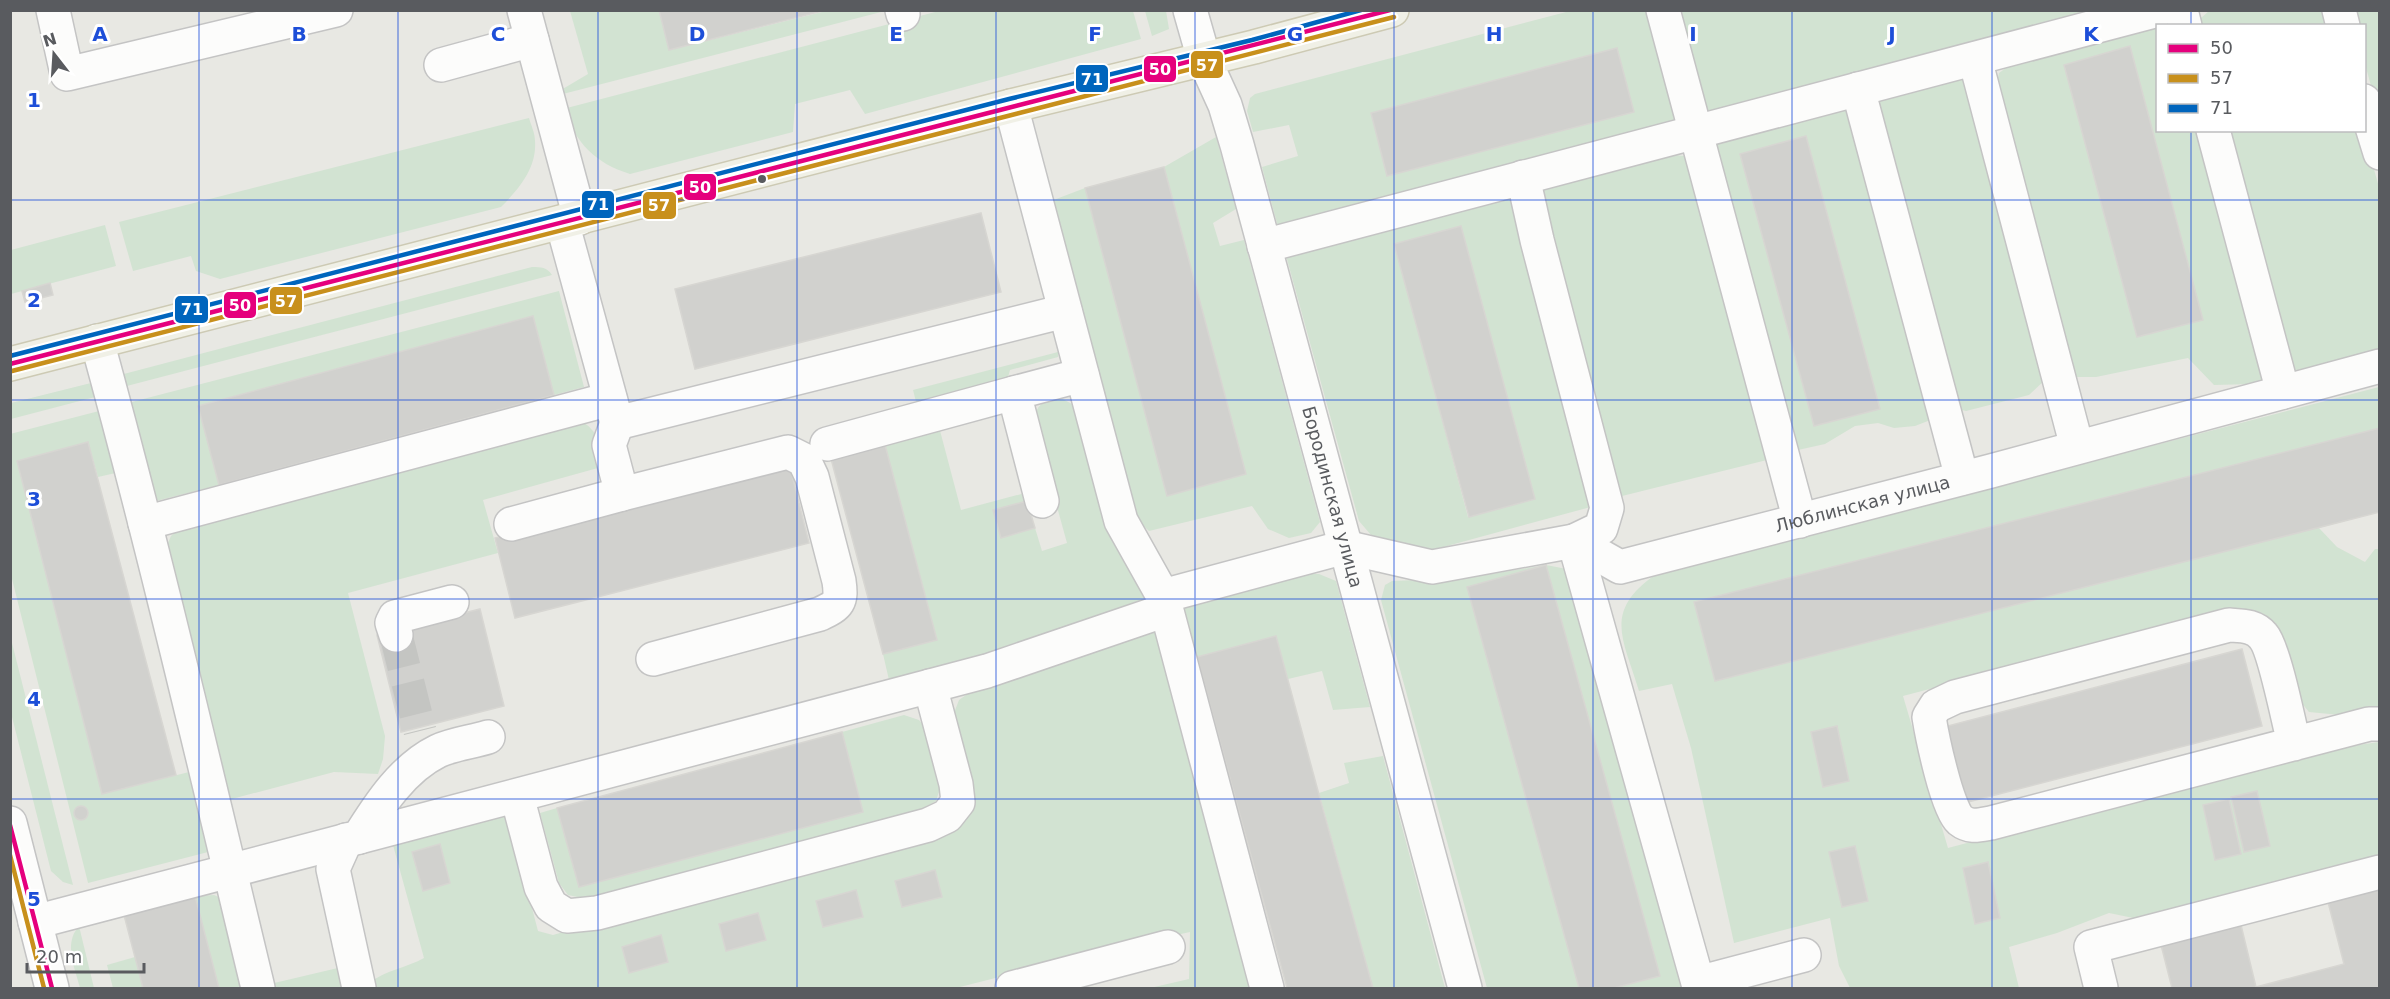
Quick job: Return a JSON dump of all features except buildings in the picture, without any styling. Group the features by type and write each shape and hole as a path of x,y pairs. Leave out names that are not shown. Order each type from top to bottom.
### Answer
{"main road":[{"path":"10,364 1392,10"}],"street":[{"path":"53,10 68,75 336,10"},
{"name":"Бородинская улица","path":"1190,10 1204,59 1225,105 1465,988"},
{"path":"1664,10 1800,521"},
{"path":"1264,246 2152,11"},
{"path":"441,65 528,25 548,106 614,411 609,445 622,494"},
{"path":"1975,59 2077,447"},
{"path":"1858,89 1962,478"},
{"path":"1011,106 1121,521 1165,603 1267,988"},
{"path":"2366,108 2379,153"},
{"path":"2214,132 2283,392"},
{"path":"35,922 987,671 1165,603 1346,547 1432,567 1574,541 1601,528 1607,508 1537,240 1523,177"},
{"path":"145,523 614,411 1065,311"},
{"path":"97,341 145,523 258,988"},
{"name":"Люблинская улица","path":"1574,541 1620,567 2379,366"},
{"path":"826,444 1082,375"},
{"path":"1014,393 1042,501"},
{"path":"511,524 788,452 804,460 812,477 839,581 841,595 836,607 820,614 653,659"},
{"path":"1574,541 1699,986 1804,955"},
{"path":"396,635 392,623 396,617 452,602"},
{"path":"2294,744 2271,652 2264,636 2249,626 2229,625 1955,697 1936,706 1929,717 1951,806 1958,819 1971,826 1991,823 2294,744 2369,724 2379,724"},
{"path":"517,796 541,887 551,906 567,916 597,913 674,893 928,825 947,816 958,802 956,784 930,686"},
{"path":"359,988 333,869 353,838 424,744 441,750 488,737"},
{"path":"10,823 52,988"},
{"path":"2101,988 2091,947 2379,872"},
{"path":"1012,988 1168,948"}],"green space":[{"path":"1649,10 1679,126 1279,231 1262,167 1298,156 1289,125 1253,132 1247,111 1250,98 1255,94 1570,11","holes":["1617,48 1634,112 1387,176 1371,113"]},
{"path":"2329,10 2333,24 2194,24 2209,11"},
{"path":"570,11 659,11 670,50 826,11 885,11 559,95 561,90 588,74"},
{"path":"939,11 1133,11 1141,39 865,114 850,90 795,104 793,132 630,174 597,158 574,132 563,109"},
{"path":"1145,11 1166,11 1169,29 1152,36"},
{"path":"1676,11 2121,11 1704,118"},
{"path":"2349,11 2379,11 2379,115 2366,68 2366,24 2353,24"},
{"path":"2157,22 2164,24 2156,24 2156,132 2363,132 2379,187 2379,350 2253,384 2214,385 2188,358 2096,377 2075,377 1996,86 1999,73 2010,65"},
{"path":"1966,77 2047,378 2029,395 1966,411 1954,408 1871,96"},
{"path":"1852,101 1933,419 1915,426 1894,428 1878,423 1855,426 1825,444 1789,452 1711,142","holes":["1806,136 1880,409 1814,426 1740,154"]},
{"path":"529,118 535,138 533,160 526,177 501,207 220,279 196,271 191,256 133,271 119,222"},
{"path":"1216,137 1236,209 1213,223 1220,246 1244,240 1320,522 1311,533 1289,538 1268,529 1252,506 1149,531 1136,519 1051,201 1085,188 1167,495 1246,474 1164,167"},
{"path":"1657,153 1684,156 1694,165 1771,459 1614,498 1598,505 1436,549 1411,551 1371,535 1359,521 1285,252","holes":["1395,244 1534,499 1468,517"]},
{"path":"105,225 116,266 11,294 11,250"},
{"path":"532,267 544,268 552,275 123,387 120,375"},
{"path":"559,291 584,387 554,395 532,316 198,406 219,485 156,501 128,403"},
{"path":"1058,352 1058,357 1010,370 1005,388 918,410 913,390"},
{"path":"95,382 99,396 11,419 11,403"},
{"path":"2379,387 2379,512 2319,528 2337,547 2365,562 2375,549 2379,549 2379,709 2340,715 2309,712 2226,611 1903,696 1948,848 2311,752 2379,742 2379,864 2143,920 2109,913 2057,933 2009,947 2019,988 1850,988 1839,966 1830,918 1734,943 1691,748 1672,684 1639,691 1623,642 1623,615 1628,602 1638,589 1655,575"},
{"path":"1057,396 1072,404 1078,411 1146,590 1147,603 1027,644 889,680 883,654 937,639 884,441 938,423 961,510 1025,493 1027,501 993,510 1001,537 1035,528 1042,551 1067,543 1033,420 1041,404"},
{"path":"103,410 120,472 98,477 88,442 102,794 193,771 212,851 88,883 11,575 10,434"},
{"path":"580,421 595,434 605,466 483,500 498,553 348,593 385,736 383,759 378,774 334,772 228,800 167,545 171,536 179,529"},
{"path":"1546,565 1572,570 1687,988 1614,988 1660,976"},
{"path":"1546,565 1468,587 1579,988 1487,988 1381,600 1385,585 1392,581 1468,578"},
{"path":"1304,574 1319,574 1336,581 1370,707 1333,710 1322,671 1288,679 1276,636 1197,657 1178,609"},
{"path":"1154,630 1161,636 1256,988 1150,988 1189,979 1190,932 1085,955 956,988 371,988 370,983 376,979 424,958 393,845 497,810 508,817 538,931 553,935 948,824 954,713 959,700 973,690 1024,677 1135,634"},
{"path":"11,639 73,885 63,882 51,871 11,713"},
{"path":"904,715 919,720 932,736 943,779 936,801 917,812 587,899 568,895 559,883 540,813 557,808 579,887 863,812 842,732"},
{"path":"1383,756 1445,988 1373,988 1319,793 1349,783 1344,763"},
{"path":"214,895 223,899 245,988 219,988 195,896"},
{"path":"79,926 94,988 80,988 73,964 72,940"},
{"path":"135,957 143,988 113,988 107,965"},
{"path":"342,967 347,988 271,988 270,984"}],"tunnel":[{"path":"396,635 420,731"}],"transit line":[{"name":"71","path":"10,356 1009,99 1252,40 1361,10"},
{"name":"50","path":"10,364 1390,10"},
{"name":"57","path":"12,371 1394,17"},
{"name":"50","path":"10,825 52,988"},
{"name":"57","path":"10,855 44,988"}]}
